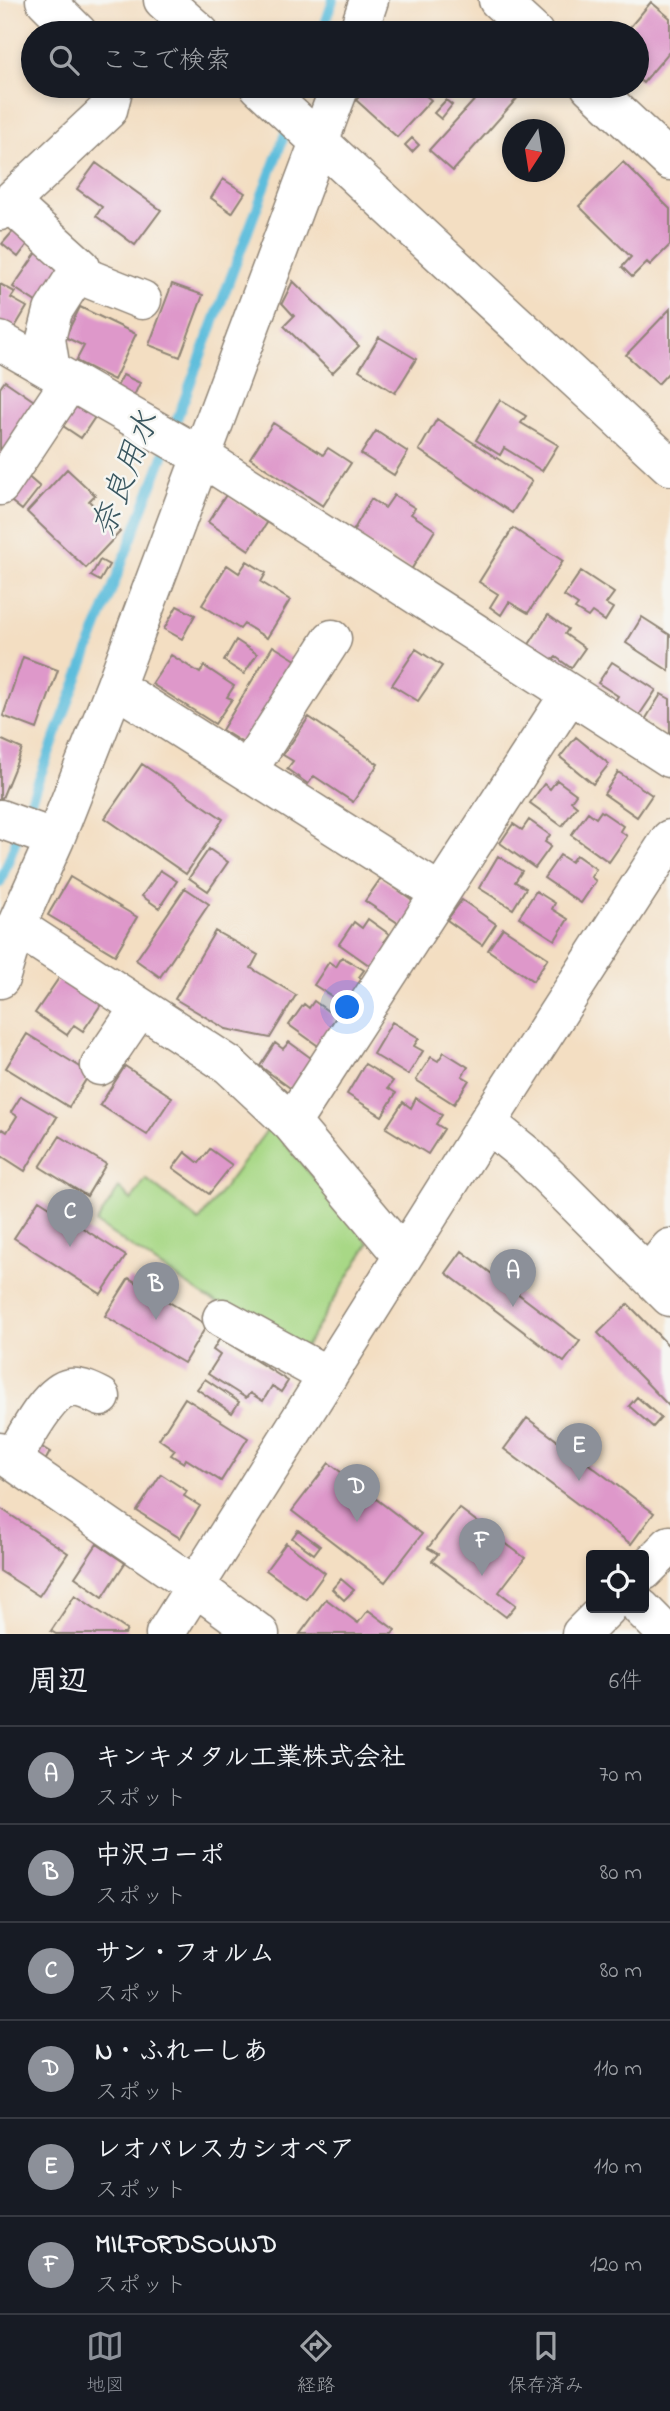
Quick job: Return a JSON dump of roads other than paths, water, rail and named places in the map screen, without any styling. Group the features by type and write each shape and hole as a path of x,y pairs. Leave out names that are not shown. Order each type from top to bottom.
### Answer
{"street":[{"path":"45,0 66,21"},
{"path":"163,0 187,21"},
{"path":"362,21 369,0"},
{"path":"498,0 521,21"},
{"path":"61,375 46,339 53,311 81,267 5,207 108,110 111,98"},
{"path":"273,98 670,467"},
{"path":"0,979 16,926 55,839 115,687 336,98"},
{"path":"603,98 670,161"},
{"path":"77,274 142,300"},
{"path":"0,341 202,457 670,758"},
{"path":"0,486 61,375"},
{"path":"248,770 332,639"},
{"path":"115,687 440,893"},
{"path":"291,1123 569,695"},
{"path":"0,819 55,839"},
{"path":"165,1634 487,1123 670,839"},
{"path":"16,926 229,1065 291,1123 403,1256"},
{"path":"100,1066 140,1007"},
{"path":"487,1123 663,1274"},
{"path":"222,1318 328,1376"},
{"path":"101,1397 71,1387 57,1393 6,1456 260,1634"},
{"path":"649,1566 670,1545"},
{"path":"581,1634 602,1613"},
{"path":"646,1613 667,1634"}],"waterway":[{"name":"奈良用水","path":"326,21 333,0"},
{"name":"奈良用水","path":"295,108 299,98"},
{"name":"奈良用水","path":"172,432 288,126"},
{"name":"奈良用水","path":"23,821 167,446"},
{"name":"奈良用水","path":"0,883 18,835"}],"place":[{"name":"サン・フォルム","path":"70,1247"},
{"name":"キンキメタル工業株式会社","path":"513,1307"},
{"name":"中沢コーポ","path":"156,1320"},
{"name":"レオパレスカシオペア","path":"579,1481"},
{"name":"N・ふれーしあ","path":"357,1522"},
{"name":"MILFORDSOUND","path":"482,1576"}]}
